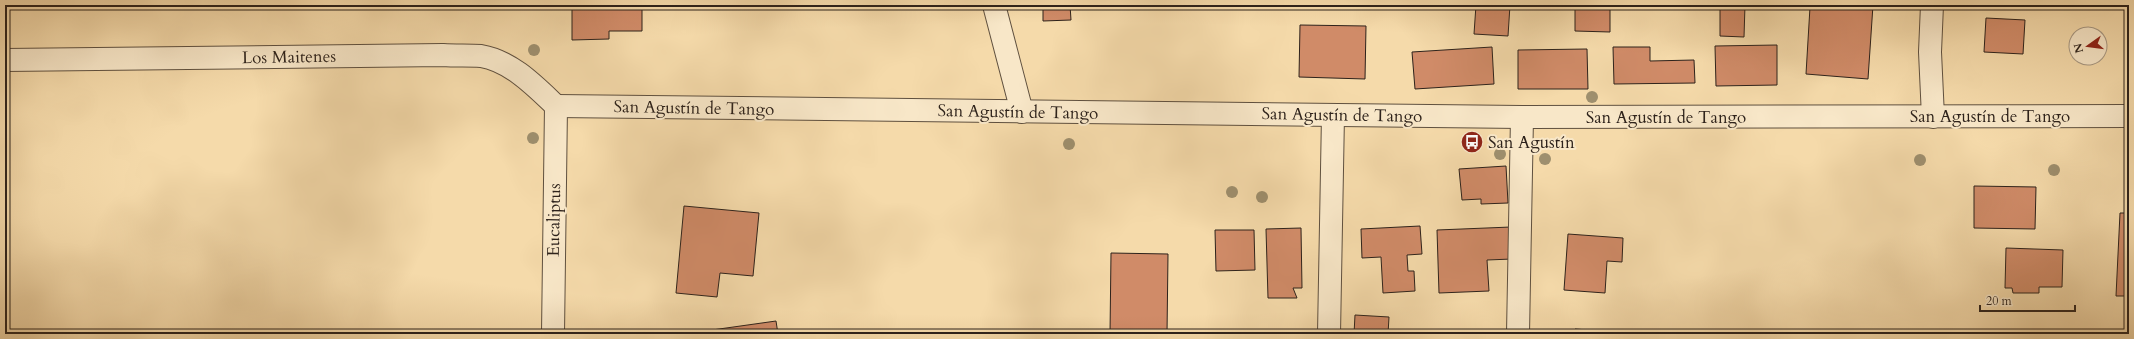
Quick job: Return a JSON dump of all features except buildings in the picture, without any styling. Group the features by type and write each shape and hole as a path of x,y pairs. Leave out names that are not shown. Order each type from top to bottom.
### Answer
{"street":[{"path":"994,5 1022,112"},
{"path":"1932,5 1930,52 1933,117"},
{"name":"Los Maitenes","path":"5,60 482,56 509,67 532,82 556,106"},
{"name":"San Agustín de Tango","path":"556,106 1522,117 2129,116"},
{"name":"Eucaliptus","path":"553,334 556,106"},
{"path":"1329,334 1333,115"},
{"path":"1518,334 1522,117"}],"place":[{"name":"San Agustín","path":"1472,142"}]}
